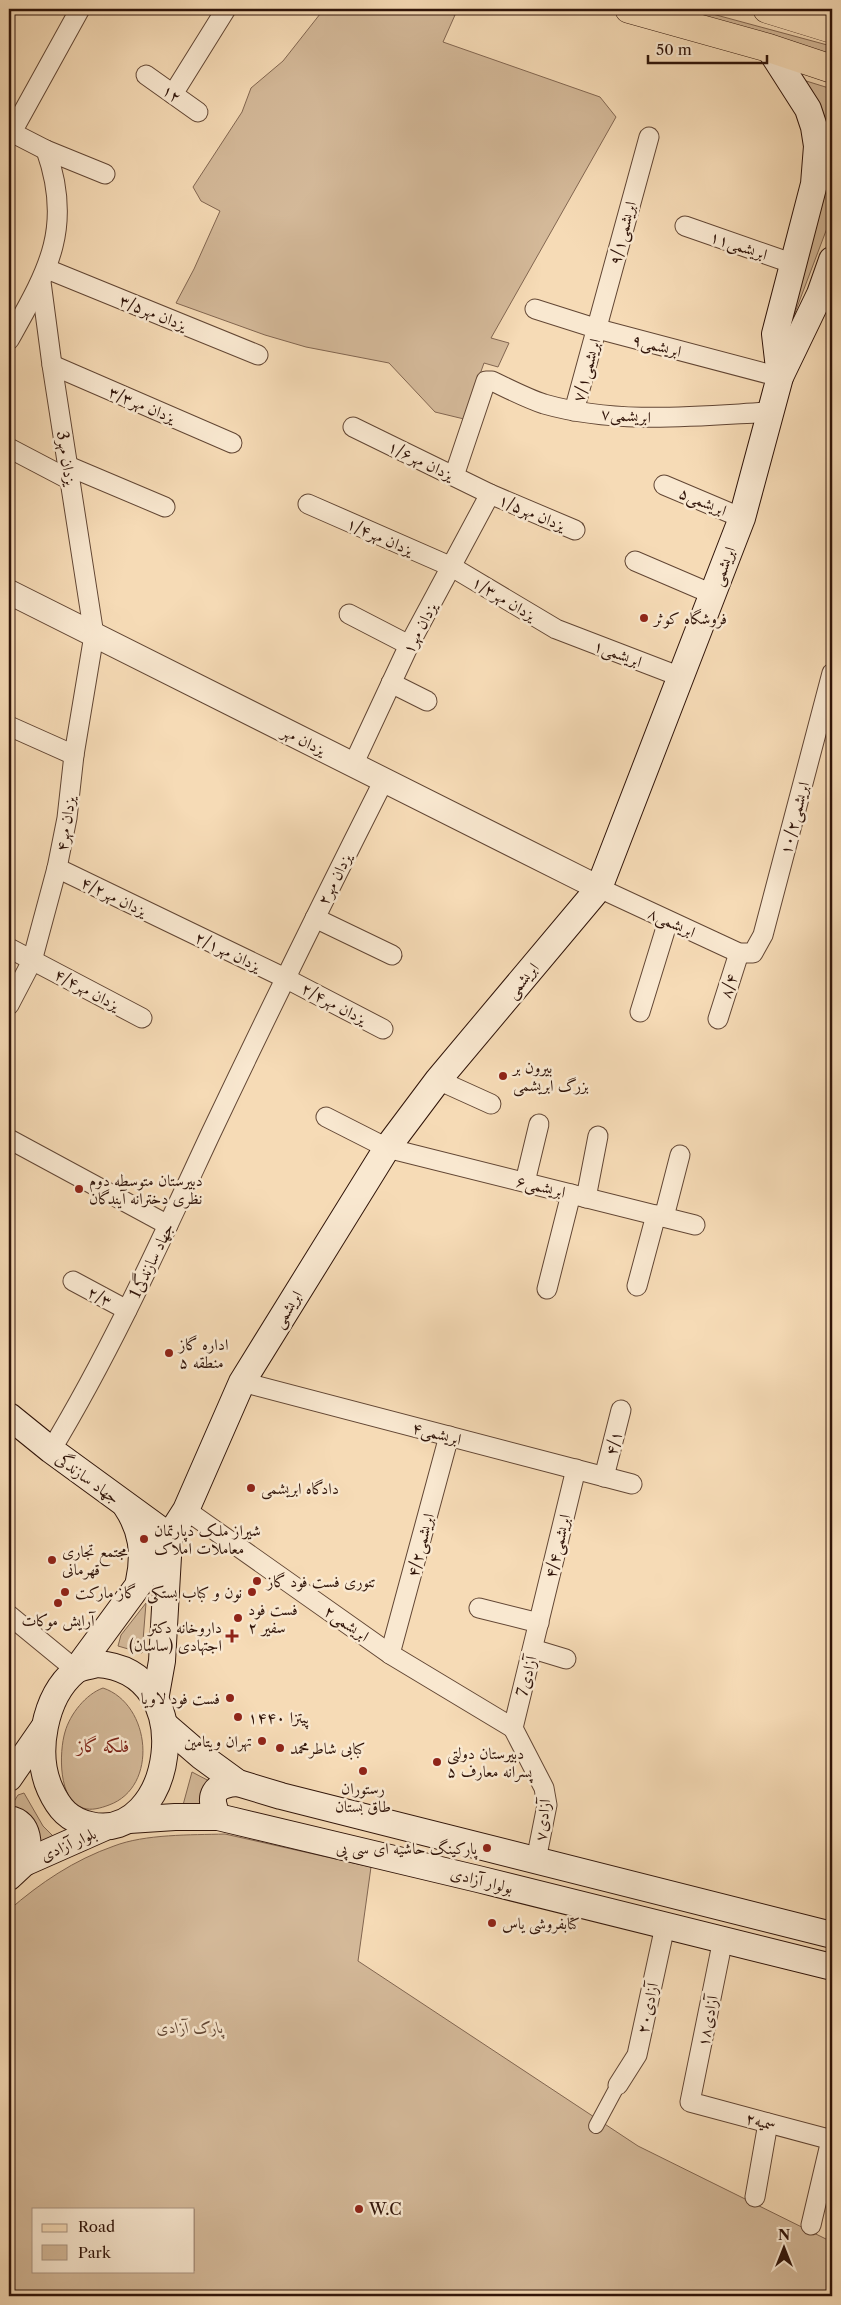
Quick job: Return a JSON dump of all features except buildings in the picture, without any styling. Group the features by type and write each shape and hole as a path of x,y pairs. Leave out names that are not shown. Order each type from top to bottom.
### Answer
{"main road":[{"path":"629,9 769,48 832,69"},
{"path":"767,9 832,29"},
{"path":"769,48 808,109 814,126 817,146 814,184 775,334 780,377"},
{"path":"780,377 826,296 832,260"},
{"name":"ابریشمی","path":"76,1670 138,1587 186,1510 242,1382 387,1148 438,1080 599,888 742,518 780,377"},
{"name":"جهاد سازندگی","path":"9,1416 51,1450 169,1536"},
{"path":"126,1506 140,1531 142,1566 138,1587"},
{"path":"155,1700 162,1661 169,1536"},
{"path":"9,1778 43,1729 61,1688 76,1670 97,1664 114,1665 132,1674 150,1690 165,1724 166,1748 150,1800 129,1820 103,1828 76,1822 64,1813 45,1778 43,1729"},
{"name":"بولوار آزادی","path":"165,1724 201,1756 238,1783 281,1796 832,1935"},
{"path":"218,1817 212,1805 215,1792 225,1783 238,1783"},
{"name":"بولوار آزادی","path":"129,1820 218,1817 832,1967"},
{"path":"9,1819 19,1823 25,1831 28,1847 17,1870"},
{"name":"بلوار آزادی","path":"17,1870 103,1828"}],"street":[{"path":"80,9 10,132 46,150 105,174"},
{"path":"173,94 226,9"},
{"name":"۱۲","path":"146,75 198,112"},
{"name":"۹/۱ابریشمی","path":"598,329 614,261 649,137"},
{"path":"9,340 44,275 57,230 58,197 46,150"},
{"name":"ابریشمی۱۱","path":"684,226 794,264"},
{"name":"۳/۵یزدان مهر","path":"44,275 258,354"},
{"name":"3یزدان مهر","path":"44,275 52,365 94,635"},
{"name":"ابریشمی۹","path":"535,309 598,329 780,377"},
{"name":"ابریشمی۷/۱","path":"574,410 598,329"},
{"name":"۳/۳یزدان مهر","path":"52,365 232,443"},
{"name":"ابریشمی۷","path":"454,476 486,381 492,381 544,404 574,410 649,419 771,412"},
{"name":"۱/۶یزدان مهر","path":"352,427 490,494"},
{"path":"9,448 69,473 165,507"},
{"name":"ابریشمی۵","path":"664,485 742,518"},
{"name":"۱/۵یزدان مهر","path":"490,494 575,530"},
{"name":"یزدان مهر۱","path":"354,765 409,645 490,494"},
{"name":"۱/۴یزدان مهر","path":"308,504 452,567"},
{"path":"635,561 712,594"},
{"name":"۱/۳یزدان مهر","path":"452,567 556,629"},
{"name":"یزدان مهر","path":"9,592 599,888"},
{"path":"349,614 409,645"},
{"name":"ابریشمی۱","path":"556,629 681,677"},
{"name":"یزدان مهر۴","path":"9,1005 32,960 57,868 67,818 74,755 94,635"},
{"name":"۱۰/۲ابریشمی","path":"742,954 757,950 763,935 832,673"},
{"path":"391,683 427,701"},
{"path":"9,726 74,755"},
{"name":"یزدان مهر۲","path":"285,978 384,780"},
{"name":"۴/۲یزدان مهر","path":"57,868 171,923"},
{"name":"ابریشمی۸","path":"599,888 742,954"},
{"path":"315,918 392,955"},
{"path":"640,1012 668,920"},
{"name":"۲/۱یزدان مهر","path":"171,923 285,978"},
{"name":"۴/۴یزدان مهر","path":"9,948 142,1018"},
{"name":"۸/۴","path":"718,1019 742,954"},
{"name":"۲/۴یزدان مهر","path":"285,978 383,1029"},
{"name":"1جهاد سازندگی","path":"51,1450 79,1405 127,1310 285,978"},
{"path":"438,1080 491,1104"},
{"name":"ابریشمی۶","path":"326,1117 387,1148 695,1225"},
{"path":"525,1182 539,1124"},
{"path":"547,1289 598,1136"},
{"path":"9,1139 168,1225"},
{"path":"637,1286 680,1155"},
{"name":"۲/۳","path":"73,1281 127,1310"},
{"name":"ابریشمی۴","path":"242,1382 632,1484"},
{"name":"۴/۱","path":"604,1477 621,1410"},
{"name":"ابریشمی۴/۲","path":"390,1654 449,1436"},
{"name":"ابریشمی۴/۴","path":"539,1623 576,1469"},
{"name":"ابریشمی۲","path":"186,1510 390,1654 513,1728"},
{"path":"479,1608 539,1623"},
{"path":"9,1616 76,1670"},
{"name":"7آزادی","path":"513,1728 539,1623"},
{"path":"533,1649 566,1659"},
{"name":"آزادی۷","path":"513,1728 544,1788 546,1796 547,1805 536,1860"},
{"name":"آزادی۲۰","path":"618,2085 638,2055 665,1926"},
{"name":"آزادی۱۸","path":"690,2102 723,1939"},
{"path":"596,2126 618,2085"},
{"name":"۲سمیه","path":"690,2102 831,2140"},
{"path":"755,2197 768,2123"},
{"path":"811,2225 831,2140"}],"green space":[{"path":"324,9 431,9 455,15 443,42 600,97 616,117 491,338 509,343 498,367 484,363 464,419 435,412 389,363 306,347 265,335 176,303 194,269 220,211 201,201 193,187 242,112 251,88 283,61"},
{"path":"663,9 694,9 831,46 832,57"},
{"path":"803,80 832,89 832,215 785,339 821,196"},
{"path":"146,1603 142,1653 118,1646 121,1635"},
{"path":"103,1688 119,1697 131,1710 139,1727 143,1746 142,1764 136,1781 125,1795 109,1805 96,1809 86,1809 75,1804 65,1786 61,1763 63,1741 67,1725 75,1712 85,1700"},
{"path":"192,1772 213,1783 204,1806 183,1805"},
{"path":"24,1793 43,1826 55,1838 37,1846 10,1808 18,1795"},
{"name":"پارک آزادی","path":"225,1834 371,1867 358,1961 638,2146 832,2242 832,2296 9,2296 9,1910 58,1873 85,1858 126,1842 154,1837"}],"place":[{"name":"فروشگاه کوثر","path":"644,618"},
{"name":"بیرون بر بزرگ ابریشمی","path":"503,1076"},
{"name":"دبیرستان متوسطه دوم نظری دخترانه آیندگان","path":"79,1189"},
{"name":"اداره گاز منطقه ۵","path":"169,1353"},
{"name":"دادگاه ابریشمی","path":"251,1488"},
{"name":"شیراز ملک دپارتمان معاملات املاک","path":"144,1539"},
{"name":"مجتمع تجاری قهرمانی","path":"52,1560"},
{"name":"تنوری فست فود گاز","path":"257,1581"},
{"name":"گاز مارکت","path":"65,1592"},
{"name":"نون و کباب بستکی","path":"252,1592"},
{"name":"آرایش موکات","path":"58,1603"},
{"name":"فست فود سفیر ۲","path":"238,1618"},
{"name":"داروخانه دکتر اجتهادی (ساسان)","path":"232,1636"},
{"name":"فست فود لاویا","path":"230,1698"},
{"name":"پیتزا ۱۴۴۰","path":"238,1717"},
{"name":"تهران ویتامین","path":"262,1741"},
{"name":"کبابی شاطرمحمد","path":"280,1748"},
{"name":"دبیرستان دولتی پسرانه معارف ۵","path":"437,1762"},
{"name":"رستوران طاق بستان","path":"363,1771"},
{"name":"پارکینگ حاشیه ای سی پی","path":"487,1848"},
{"name":"کتابفروشی یاس","path":"492,1923"},
{"name":"W.C","path":"359,2209"}],"district":[{"name":"فلکه گاز","path":"103,1746"}]}
